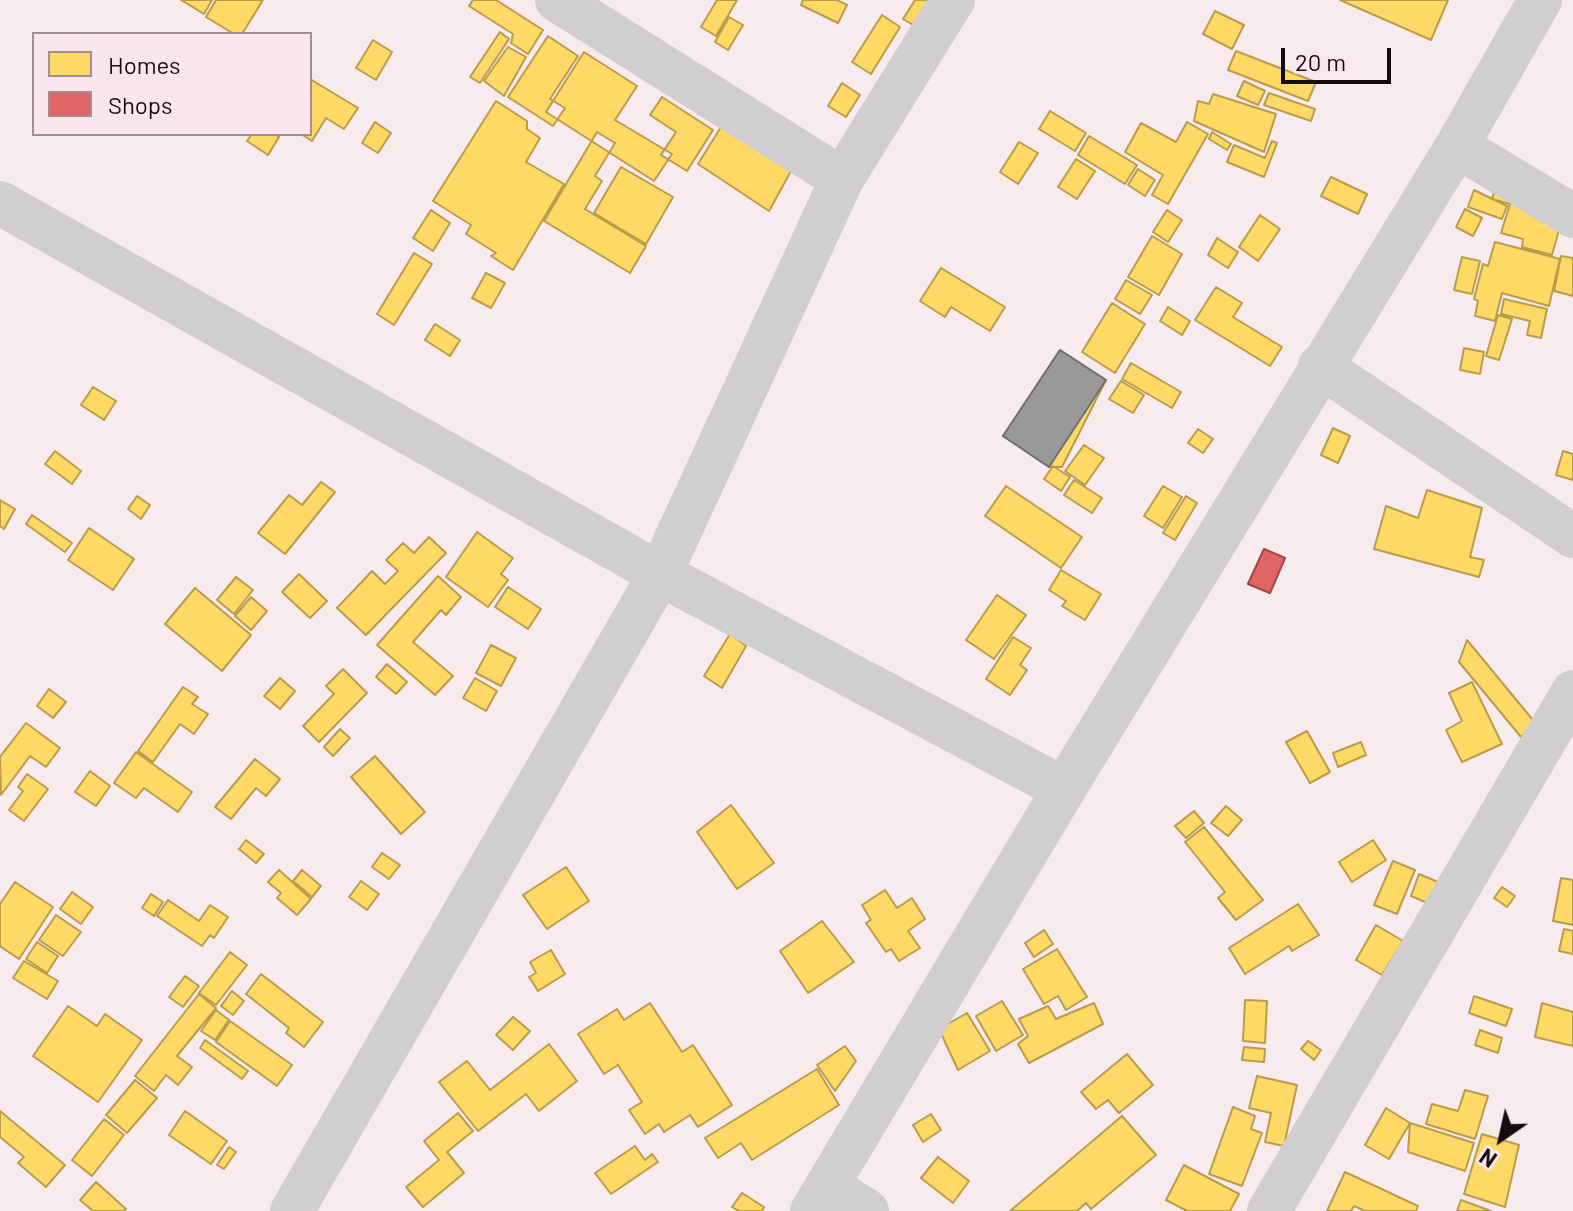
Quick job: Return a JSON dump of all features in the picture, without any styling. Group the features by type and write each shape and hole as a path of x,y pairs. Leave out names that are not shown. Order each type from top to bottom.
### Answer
{"street":[{"path":"557,0 842,179"},
{"path":"292,1211 660,574 842,179 953,0"},
{"path":"867,1211 820,1199 1064,789 1457,146 1540,0"},
{"path":"1457,146 1573,216"},
{"path":"0,203 660,574 1064,789"},
{"path":"1320,366 1573,536"},
{"path":"1269,1211 1573,692"}],"building: Homes":[{"path":"181,0 212,0 204,14"},
{"path":"216,0 263,0 243,32 231,32 206,17"},
{"path":"473,0 496,0 543,30 528,54 511,43 513,34 469,6"},
{"path":"717,0 737,0 716,36 701,27"},
{"path":"803,0 837,0 847,5 838,23 801,5"},
{"path":"915,0 940,0 922,30 903,19"},
{"path":"1340,0 1448,0 1431,40"},
{"path":"1215,11 1244,25 1232,49 1203,34"},
{"path":"882,15 900,27 871,74 852,62"},
{"path":"729,17 743,25 728,50 715,42"},
{"path":"500,32 509,39 480,83 470,77"},
{"path":"548,36 578,56 550,99 565,108 553,126 508,97"},
{"path":"373,40 392,52 376,80 356,68"},
{"path":"508,47 526,57 504,96 484,81"},
{"path":"1236,51 1316,82 1308,101 1228,70"},
{"path":"584,52 637,86 615,120 672,154 654,181 546,112"},
{"path":"312,80 358,108 344,129 326,118 312,141 304,136 312,136"},
{"path":"1244,81 1265,91 1258,105 1237,96"},
{"path":"842,83 860,95 846,117 828,106"},
{"path":"1269,93 1315,109 1311,121 1264,105"},
{"path":"1213,94 1276,114 1264,152 1194,121 1198,101 1209,104"},
{"path":"662,97 713,130 687,171 661,155 676,132 650,115"},
{"path":"496,101 527,121 527,129 540,138 526,162 564,184 513,270 491,256 496,253 466,234 471,225 433,201"},
{"path":"1050,111 1086,133 1075,151 1039,129"},
{"path":"375,122 391,133 378,153 362,143"},
{"path":"1187,122 1208,134 1168,204 1152,195 1163,175 1125,152 1141,123 1176,142"},
{"path":"721,127 791,171 769,211 698,164"},
{"path":"597,132 615,143 595,176 602,181 585,209 646,246 630,273 544,221"},
{"path":"1212,132 1231,144 1227,150 1209,139"},
{"path":"251,136 279,137 268,155 247,141"},
{"path":"1089,136 1137,165 1125,184 1078,155"},
{"path":"1272,141 1277,143 1264,177 1227,162 1234,145 1265,158"},
{"path":"1019,142 1038,153 1018,184 1000,172"},
{"path":"1076,159 1095,171 1077,199 1058,187"},
{"path":"621,167 673,197 646,244 594,213"},
{"path":"1138,169 1155,180 1145,196 1128,185"},
{"path":"1499,174 1569,194 1552,255 1522,247 1523,239 1501,233 1510,204 1492,199"},
{"path":"1331,177 1367,194 1358,214 1321,196"},
{"path":"1474,190 1507,206 1502,219 1468,207"},
{"path":"1465,209 1482,218 1473,236 1456,227"},
{"path":"431,210 450,223 433,251 413,238"},
{"path":"1167,210 1182,220 1168,242 1153,232"},
{"path":"1260,215 1280,229 1258,261 1239,247"},
{"path":"1152,236 1182,254 1159,295 1128,277"},
{"path":"1217,238 1238,252 1228,268 1208,255"},
{"path":"1495,242 1560,259 1549,306 1502,293 1495,321 1475,316 1478,301 1474,299 1483,264 1488,266"},
{"path":"414,253 432,264 394,325 377,314"},
{"path":"1561,256 1573,258 1573,296 1554,291"},
{"path":"1462,257 1480,261 1472,294 1454,290"},
{"path":"941,268 1005,307 990,331 951,307 945,317 920,301"},
{"path":"486,273 505,283 491,308 472,298"},
{"path":"1126,280 1152,295 1140,314 1115,299"},
{"path":"1216,287 1242,303 1233,317 1282,347 1270,366 1195,320"},
{"path":"1504,299 1547,309 1541,338 1527,335 1530,321 1501,314"},
{"path":"1112,303 1145,324 1115,373 1082,352"},
{"path":"1168,307 1190,321 1182,335 1160,321"},
{"path":"1498,315 1512,319 1499,360 1486,356"},
{"path":"435,324 460,340 450,356 425,340"},
{"path":"1464,348 1484,352 1480,374 1460,370"},
{"path":"1060,350 1106,380 1062,467 1049,467 1003,436"},
{"path":"1131,363 1181,392 1172,408 1122,379"},
{"path":"1121,381 1144,395 1133,413 1109,399"},
{"path":"93,387 116,401 104,420 81,405"},
{"path":"1333,428 1350,436 1338,463 1321,455"},
{"path":"1198,429 1213,439 1203,453 1188,443"},
{"path":"1084,445 1104,458 1085,485 1065,471"},
{"path":"55,451 81,471 72,484 45,464"},
{"path":"1563,451 1573,454 1573,480 1556,475"},
{"path":"1053,466 1070,477 1061,491 1044,479"},
{"path":"1074,480 1102,498 1092,513 1064,495"},
{"path":"321,482 335,492 285,554 258,533 289,495 302,505"},
{"path":"1006,486 1082,537 1061,568 985,516"},
{"path":"1163,486 1182,497 1163,528 1144,516"},
{"path":"1427,490 1482,508 1470,557 1484,560 1479,577 1374,549 1386,506 1418,518"},
{"path":"137,496 150,505 141,519 128,509"},
{"path":"1186,496 1197,503 1175,540 1163,533"},
{"path":"0,500 15,509 4,529 0,526"},
{"path":"32,515 72,543 65,552 26,524"},
{"path":"89,528 134,559 113,590 68,560"},
{"path":"477,532 513,558 501,574 508,580 488,607 446,577"},
{"path":"429,537 446,553 366,635 337,608 372,571 385,584 398,571 386,560 403,543 414,553"},
{"path":"1264,549 1285,558 1270,593 1248,584"},
{"path":"1061,570 1101,594 1085,620 1062,606 1066,601 1049,590"},
{"path":"299,574 327,601 310,618 282,592"},
{"path":"438,576 461,597 446,615 441,610 413,642 453,676 435,695 377,645"},
{"path":"236,577 253,590 234,614 217,600"},
{"path":"508,587 541,609 528,629 495,607"},
{"path":"195,588 251,635 222,671 165,624"},
{"path":"997,595 1026,615 994,659 966,640"},
{"path":"251,597 267,611 251,630 235,616"},
{"path":"730,634 746,646 722,688 704,676"},
{"path":"1013,637 1031,648 1020,665 1027,670 1010,695 986,679"},
{"path":"1467,640 1537,725 1521,737 1459,662"},
{"path":"491,645 516,658 501,686 476,673"},
{"path":"387,664 407,682 396,694 376,677"},
{"path":"343,669 367,693 319,742 303,726 334,694 326,686"},
{"path":"280,678 295,691 280,709 264,696"},
{"path":"475,678 497,691 486,711 463,698"},
{"path":"1472,682 1502,744 1462,762 1446,730 1462,721 1449,693"},
{"path":"183,687 198,697 192,704 208,714 194,734 180,724 153,762 138,751"},
{"path":"49,689 66,702 53,718 37,706"},
{"path":"26,723 60,748 46,767 30,756 1,795 0,757"},
{"path":"340,729 350,738 333,756 324,747"},
{"path":"1307,731 1330,772 1310,783 1286,742"},
{"path":"1361,742 1366,755 1338,767 1333,753"},
{"path":"136,752 192,792 178,812 144,788 136,798 114,783"},
{"path":"375,756 425,812 401,834 351,777"},
{"path":"255,759 280,779 266,796 256,788 231,819 215,807"},
{"path":"90,771 110,786 96,806 75,792"},
{"path":"27,774 48,789 24,821 9,810 23,791 18,787"},
{"path":"731,805 774,863 737,889 697,832"},
{"path":"1226,806 1242,820 1228,836 1211,823"},
{"path":"1194,811 1204,823 1186,838 1175,826"},
{"path":"1204,827 1263,900 1236,920 1218,898 1225,892 1185,842"},
{"path":"246,840 264,854 256,863 239,849"},
{"path":"1373,840 1386,860 1352,882 1339,862"},
{"path":"382,853 400,865 389,879 372,867"},
{"path":"1393,861 1415,870 1397,914 1374,905"},
{"path":"566,867 589,901 547,929 523,895"},
{"path":"279,870 311,899 297,915 277,898 281,893 268,882"},
{"path":"302,870 321,886 312,897 293,881"},
{"path":"1419,874 1438,882 1430,904 1411,896"},
{"path":"1561,878 1573,880 1573,925 1553,921"},
{"path":"361,881 379,894 367,910 349,897"},
{"path":"15,882 53,907 19,959 0,946 0,904"},
{"path":"1502,887 1515,896 1507,907 1494,898"},
{"path":"885,890 897,908 912,898 925,919 908,931 920,948 899,961 891,949 886,952 866,923 871,920 862,905"},
{"path":"72,892 93,907 81,924 60,909"},
{"path":"151,894 163,902 154,916 142,908"},
{"path":"168,900 199,921 210,905 228,917 214,938 210,935 202,946 157,916"},
{"path":"1298,904 1319,935 1292,951 1289,946 1245,974 1229,948"},
{"path":"56,915 81,932 63,956 39,940"},
{"path":"822,921 854,962 808,993 780,951"},
{"path":"1376,925 1403,941 1382,975 1356,960"},
{"path":"1564,929 1573,931 1573,954 1559,951"},
{"path":"1044,930 1053,944 1034,957 1025,943"},
{"path":"37,942 58,956 47,973 26,959"},
{"path":"1057,949 1087,997 1066,1010 1058,996 1044,1004 1023,969"},
{"path":"551,950 565,974 538,991 529,977 536,973 530,962"},
{"path":"230,952 247,965 216,1005 199,993"},
{"path":"24,961 58,981 47,999 13,978"},
{"path":"261,974 323,1022 304,1047 286,1033 289,1028 246,994"},
{"path":"185,976 199,986 183,1007 169,997"},
{"path":"232,991 244,1001 233,1015 221,1006"},
{"path":"199,994 216,1008 177,1056 192,1067 178,1085 166,1075 154,1091 135,1076"},
{"path":"1474,996 1512,1009 1506,1026 1469,1013"},
{"path":"1245,1000 1267,1001 1265,1043 1243,1041"},
{"path":"1002,1001 1023,1035 996,1051 976,1016"},
{"path":"650,1003 682,1052 693,1045 732,1105 698,1127 690,1115 664,1132 659,1124 645,1134 629,1110 642,1102 618,1065 604,1074 578,1034 617,1009 624,1020"},
{"path":"1094,1003 1103,1024 1029,1063 1018,1044 1028,1036 1019,1019 1048,1006 1056,1019"},
{"path":"1542,1003 1573,1012 1573,1046 1535,1037"},
{"path":"68,1006 97,1026 105,1014 142,1040 98,1102 33,1056"},
{"path":"216,1010 229,1020 215,1040 201,1031"},
{"path":"967,1013 990,1051 958,1070 939,1029"},
{"path":"513,1017 530,1031 513,1050 496,1035"},
{"path":"230,1021 292,1065 277,1086 216,1042"},
{"path":"1480,1030 1502,1038 1498,1053 1475,1045"},
{"path":"205,1040 248,1071 242,1079 200,1048"},
{"path":"1308,1041 1321,1050 1314,1060 1301,1049"},
{"path":"549,1044 577,1081 539,1111 526,1094 478,1131 439,1082 467,1061 490,1090"},
{"path":"845,1046 856,1061 835,1091 817,1065"},
{"path":"1244,1047 1265,1049 1264,1062 1242,1060"},
{"path":"1127,1054 1153,1085 1119,1113 1108,1100 1096,1109 1081,1092"},
{"path":"817,1069 839,1105 752,1160 741,1143 718,1158 705,1138"},
{"path":"1257,1076 1297,1085 1284,1146 1265,1142 1271,1113 1249,1108"},
{"path":"135,1080 157,1098 127,1133 106,1115"},
{"path":"1465,1090 1488,1096 1475,1139 1426,1124 1432,1104 1458,1111"},
{"path":"1233,1107 1255,1116 1251,1129 1262,1133 1242,1186 1209,1174"},
{"path":"1386,1108 1410,1123 1389,1159 1365,1145"},
{"path":"0,1111 65,1165 46,1187 18,1163 24,1157 0,1137"},
{"path":"185,1111 227,1141 211,1164 169,1135"},
{"path":"458,1113 473,1131 447,1152 464,1173 423,1207 406,1187 439,1160 424,1141"},
{"path":"931,1114 941,1130 923,1142 913,1125"},
{"path":"1122,1116 1156,1155 1091,1209 1086,1203 1077,1211 1010,1211"},
{"path":"104,1119 124,1135 92,1176 72,1160"},
{"path":"1410,1123 1474,1143 1465,1171 1408,1152"},
{"path":"1482,1134 1519,1145 1505,1207 1464,1194"},
{"path":"635,1146 645,1160 652,1154 658,1162 611,1194 595,1173"},
{"path":"229,1147 236,1152 224,1169 217,1165"},
{"path":"938,1157 969,1181 953,1203 921,1178"},
{"path":"1184,1165 1239,1194 1230,1211 1187,1211 1166,1200"},
{"path":"1345,1172 1418,1206 1416,1211 1365,1211 1354,1206 1351,1211 1327,1211"},
{"path":"96,1182 126,1209 93,1211 80,1200"},
{"path":"742,1193 764,1207 762,1211 739,1211 732,1207"},
{"path":"1461,1200 1491,1211 1457,1211"}],"building: Shops":[{"path":"1264,549 1285,558 1270,593 1248,584"}],"building: Industry":[{"path":"1060,350 1106,380 1049,467 1003,436"}]}
